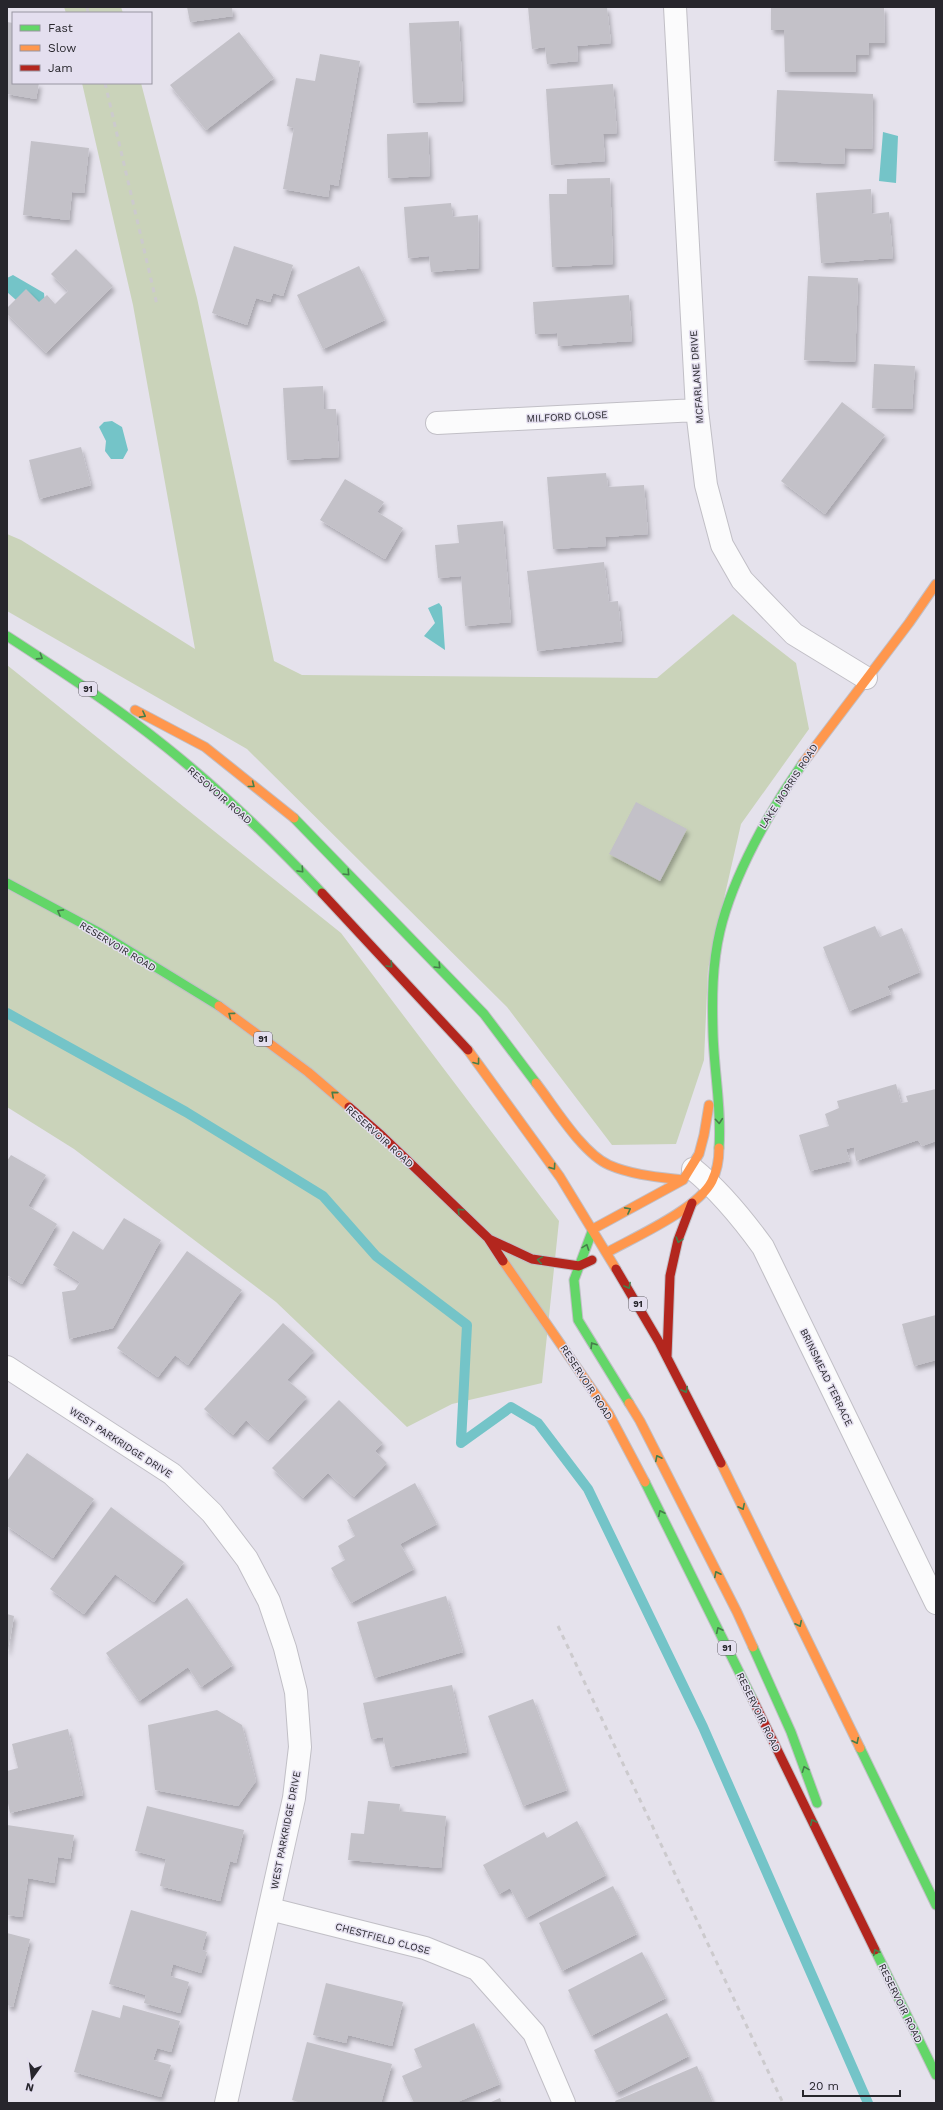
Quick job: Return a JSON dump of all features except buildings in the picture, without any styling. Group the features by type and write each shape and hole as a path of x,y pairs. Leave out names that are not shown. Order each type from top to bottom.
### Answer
{"main road":[{"name":"LAKE MORRIS ROAD","path":"711,1184 721,1143 714,1068 712,985 719,935 740,870 765,820 800,764 909,624 936,584"},
{"name":"91","path":"7,636 60,670"},
{"name":"RESOVOIR ROAD","path":"60,670 166,747 274,842 463,1043 560,1177 593,1229"},
{"path":"60,670 205,747 292,816 484,1014 585,1147 607,1164 632,1173 688,1175"},
{"name":"RESERVOIR ROAD","path":"7,883 106,937 219,1006 251,1029 308,1072 382,1136 488,1238 608,1414 659,1509 838,1872 936,2075"},
{"name":"LAKE MORRIS ROAD","path":"688,1175 704,1140 714,1068"},
{"path":"688,1175 593,1229 574,1280 578,1320 640,1421 737,1612 791,1732 820,1809"},
{"path":"488,1238 532,1259 579,1266 608,1252 692,1203 711,1184"},
{"path":"667,1356 670,1276 678,1240 692,1203"},
{"name":"91","path":"593,1229 608,1252 667,1356 701,1422 936,1905"},
{"path":"824,1823 838,1872"}],"street":[{"name":"MCFARLANE DRIVE","path":"675,7 697,410 706,485 722,545 742,580 794,634 866,678"},
{"name":"MILFORD CLOSE","path":"437,423 697,410"},
{"name":"BRINSMEAD TERRACE","path":"688,1175 711,1184 740,1216 763,1247 936,1603"},
{"name":"WEST PARKRIDGE DRIVE","path":"7,1367 172,1474 212,1513 247,1559 268,1601 285,1648 296,1692 300,1747 294,1798 226,2103"},
{"name":"CHESTFIELD CLOSE","path":"270,1909 425,1948 477,1969 534,2033 564,2103"}],"green space":[{"path":"64,7 121,7 123,12 66,12"},
{"path":"82,84 141,84 197,298 274,661 302,675 657,678 733,614 796,663 809,729 741,824 708,969 704,1060 676,1144 612,1145 507,1007 247,749 7,611 7,534 21,540 195,649 133,305"},
{"path":"7,665 341,933 559,1221 542,1383 452,1404 407,1427 276,1302 74,1149 7,1107"}],"water":[{"path":"883,132 898,136 896,183 879,181"},
{"path":"13,275 44,293 45,305 25,308 7,292 7,278"},
{"path":"112,421 122,427 128,450 123,459 111,459 105,451 106,441 99,427 104,422"},
{"path":"439,603 442,607 445,650 424,636 435,623 428,608"}],"waterway":[{"path":"7,1013 186,1112 323,1196 376,1256 467,1325 461,1443"},
{"path":"461,1443 511,1407 538,1423 588,1489 703,1727 868,2103"}],"railway":[{"path":"87,7 88,12"},
{"path":"105,84 157,305"},
{"path":"558,1626 783,2103"}],"traffic: fast":[{"path":"7,636 108,703 166,747 207,781 246,817 285,854 322,893"},
{"path":"719,1148 719,1105 714,1048 713,1008 713,982 717,944 726,910 743,866 778,801 803,763"},
{"path":"294,818 484,1014 536,1083"},
{"path":"7,883 100,933 219,1006"},
{"path":"593,1229 574,1280 578,1320 629,1403"},
{"path":"645,1482 753,1700"},
{"path":"753,1647 791,1732 817,1803"},
{"path":"860,1748 936,1905"},
{"path":"875,1950 936,2075"}],"traffic: slow":[{"path":"803,763 909,623 936,584"},
{"path":"135,710 205,747 294,818"},
{"path":"219,1006 308,1072 349,1107"},
{"path":"468,1050 560,1177 616,1269"},
{"path":"536,1083 569,1128 599,1159 609,1165 627,1171 683,1180"},
{"path":"593,1229 683,1180 699,1154 709,1105"},
{"path":"608,1252 665,1221 694,1202 712,1181 719,1156 719,1148"},
{"path":"503,1261 609,1414 645,1482"},
{"path":"629,1403 640,1421 737,1612 753,1647"},
{"path":"721,1463 860,1748"}],"traffic: jam":[{"path":"322,893 468,1050"},
{"path":"349,1107 382,1136 488,1238 503,1261"},
{"path":"667,1356 670,1276 678,1240 692,1203"},
{"path":"489,1239 532,1259 579,1266 592,1260"},
{"path":"616,1269 659,1342 721,1463"},
{"path":"753,1700 875,1950"}]}
